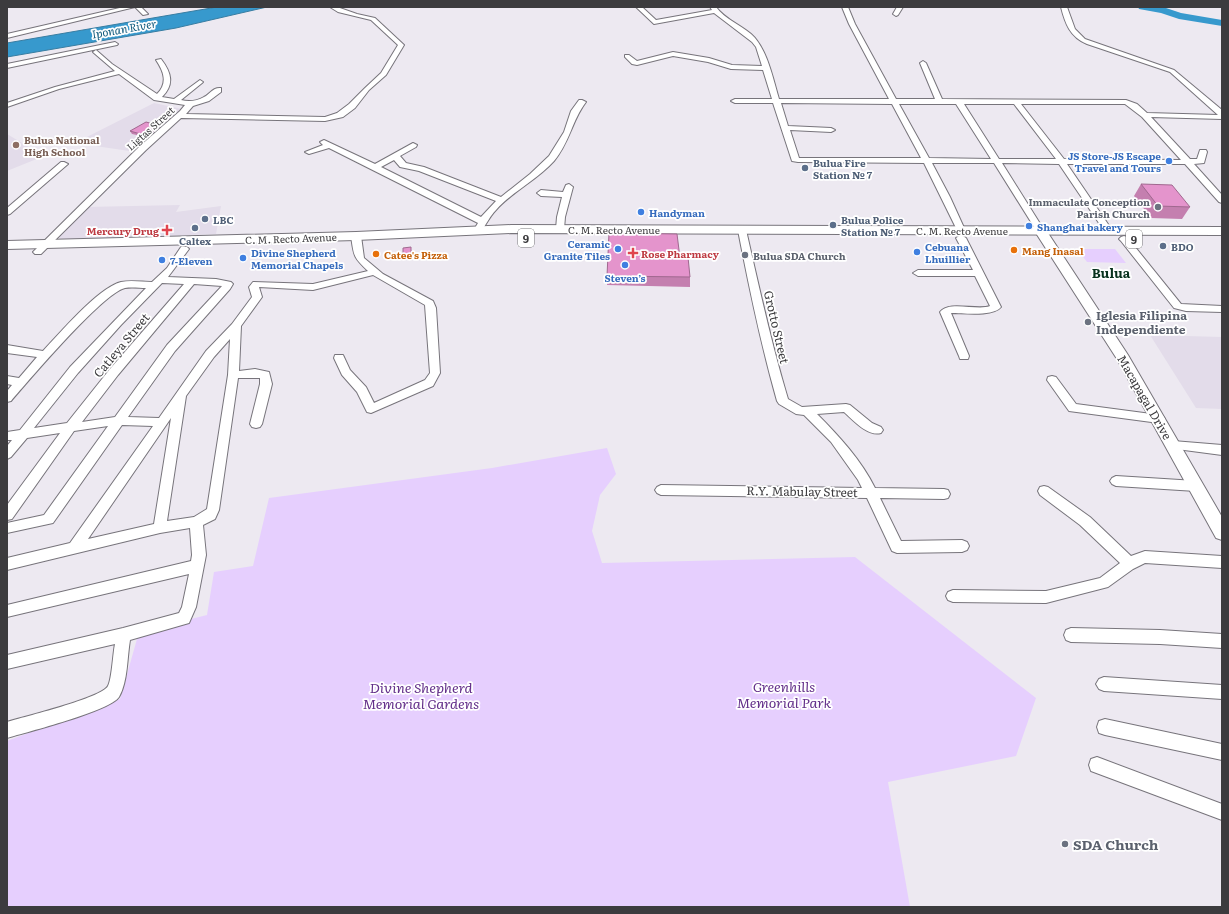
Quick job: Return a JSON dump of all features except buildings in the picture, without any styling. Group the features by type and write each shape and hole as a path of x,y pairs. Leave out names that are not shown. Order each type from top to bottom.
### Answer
{"highway":[{"name":"C. M. Recto Avenue","path":"7,245 41,248 180,249 356,240 481,226 743,234"},
{"name":"C. M. Recto Avenue","path":"7,253 41,248 356,240 743,234 1043,234 1108,230 1222,230"},
{"name":"C. M. Recto Avenue","path":"1043,234 1124,239 1222,240"}],"main road":[{"name":"Macapagal Drive","path":"1043,234 1107,332 1222,533"}],"street":[{"path":"7,36 122,8 132,7"},
{"path":"138,7 145,14"},
{"path":"179,116 325,119 333,118 346,112 384,74 401,44 373,19 356,16 340,11 334,7"},
{"path":"639,7 654,22 715,9 749,35 755,41 766,68 795,159 798,160 926,162 997,160 1062,162 1186,162 1201,161 1203,152"},
{"path":"846,7 852,24 946,197 961,234 996,307 989,310 949,310 945,312 964,356"},
{"path":"896,14 900,7"},
{"path":"1064,7 1071,30 1078,38 1172,71 1195,89 1222,116"},
{"path":"7,66 115,44"},
{"name":"Ligtas Street","path":"41,248 190,104 176,100 157,98 145,91 96,52"},
{"path":"627,56 637,64 673,54 709,60 731,67 766,68"},
{"path":"157,98 163,93 169,83 167,70 159,60"},
{"path":"923,63 940,102"},
{"path":"7,105 57,88 120,72"},
{"path":"176,100 200,82"},
{"path":"190,104 206,99 218,90"},
{"path":"735,101 1126,102 1134,106 1145,115 1222,200"},
{"path":"309,152 327,144 376,168 481,226 502,200 534,175 552,157 569,130 571,118 582,102"},
{"name":"Macapagal Drive","path":"959,102 1043,234"},
{"path":"1016,102 1062,162 1108,230"},
{"path":"1145,115 1222,116"},
{"path":"785,128 831,130"},
{"path":"376,168 413,145"},
{"path":"394,156 403,165 421,170 502,200"},
{"path":"7,212 64,164"},
{"path":"541,193 568,191 561,217 560,229"},
{"name":"Grotto Street","path":"743,234 758,306 780,395 787,405 800,411 808,412"},
{"path":"1124,239 1178,306 1186,308 1222,309"},
{"path":"339,358 346,372 362,390 372,409 422,386 429,382 434,376 431,308 429,303 391,283 375,272 358,256 356,240"},
{"path":"7,454 74,370 170,270 180,249"},
{"path":"74,549 215,346 236,326 257,297 254,287 256,284 313,287 375,272"},
{"path":"918,273 979,273"},
{"path":"7,398 20,382 96,303 115,288 123,285 157,282 192,281 228,284 227,287 171,348 117,421 48,519 7,528"},
{"name":"Catleya Street","path":"7,515 71,427 132,351 192,281"},
{"path":"7,564 160,528 196,522 210,515 213,510 234,375 236,326"},
{"path":"7,349 46,355"},
{"path":"234,375 255,373 265,375 266,384 256,424"},
{"path":"7,380 20,382"},
{"path":"1052,380 1065,400 1073,408 1158,419"},
{"path":"160,528 181,394"},
{"path":"808,412 846,408 868,426 877,430"},
{"path":"808,412 835,439 854,465 871,492 897,547 962,546"},
{"path":"7,436 117,421 161,422"},
{"path":"1173,445 1222,450"},
{"path":"1116,481 1196,486"},
{"name":"R.Y. Mabulay Street","path":"661,490 944,494"},
{"path":"1044,491 1085,521 1129,564"},
{"path":"7,662 123,635 184,618 189,607 200,548 196,522"},
{"path":"953,596 1046,597 1103,583 1129,564 1139,558 1145,557 1222,562"},
{"path":"7,611 196,566"},
{"path":"7,730 89,705 108,697 113,692 116,685 123,635"},
{"path":"1071,636 1153,637 1222,641"},
{"path":"1104,684 1222,692"},
{"path":"1105,727 1222,752"},
{"path":"1097,765 1222,812"}],"shaded area":[{"path":"154,103 182,109 136,152 75,143"},
{"name":"Bulua National High School","path":"7,134 44,156 7,171"},
{"path":"180,205 176,212 221,206 216,234 60,240 58,235 86,207"},
{"path":"1150,335 1222,337 1222,409 1196,408"}],"green space":[{"path":"1077,249 1115,249 1126,263 1087,262"},
{"name":"Divine Shepherd Memorial Gardens","path":"607,448 616,474 600,495 592,531 602,563 855,557 1036,698 1016,756 888,782 910,907 7,907 7,741 120,699 139,632 207,615 214,572 253,566 269,498 492,468"}],"water":[{"name":"Iponan River","path":"217,7 267,7 176,28 7,57 7,43"}],"waterway":[{"path":"1143,7 1163,10 1179,16 1222,23"}],"place":[{"name":"Bulua National High School","path":"16,145"},
{"name":"JS Store-JS Escape Travel and Tours","path":"1169,161"},
{"name":"Bulua Fire Station № 7","path":"805,168"},
{"name":"Immaculate Conception Parish Church","path":"1158,207"},
{"name":"Handyman","path":"641,212"},
{"name":"LBC","path":"205,219"},
{"name":"Bulua Police Station № 7","path":"833,225"},
{"name":"Shanghai bakery","path":"1029,226"},
{"name":"Caltex","path":"195,228"},
{"name":"Mercury Drug","path":"167,230"},
{"name":"BDO","path":"1163,246"},
{"name":"Ceramic Granite Tiles","path":"618,249"},
{"name":"Mang Inasal","path":"1014,250"},
{"name":"Cebuana Lhuillier","path":"917,252"},
{"name":"Rose Pharmacy","path":"633,253"},
{"name":"Catee's Pizza","path":"376,254"},
{"name":"Bulua SDA Church","path":"745,255"},
{"name":"Divine Shepherd Memorial Chapels","path":"243,258"},
{"name":"7-Eleven","path":"162,260"},
{"name":"Steven’s","path":"625,265"},
{"name":"Iglesia Filipina Independiente","path":"1088,322"},
{"name":"SDA Church","path":"1065,844"}],"district":[{"name":"Bulua","path":"1111,272"}],"park label":[{"name":"Greenhills Memorial Park","path":"784,694"}]}
